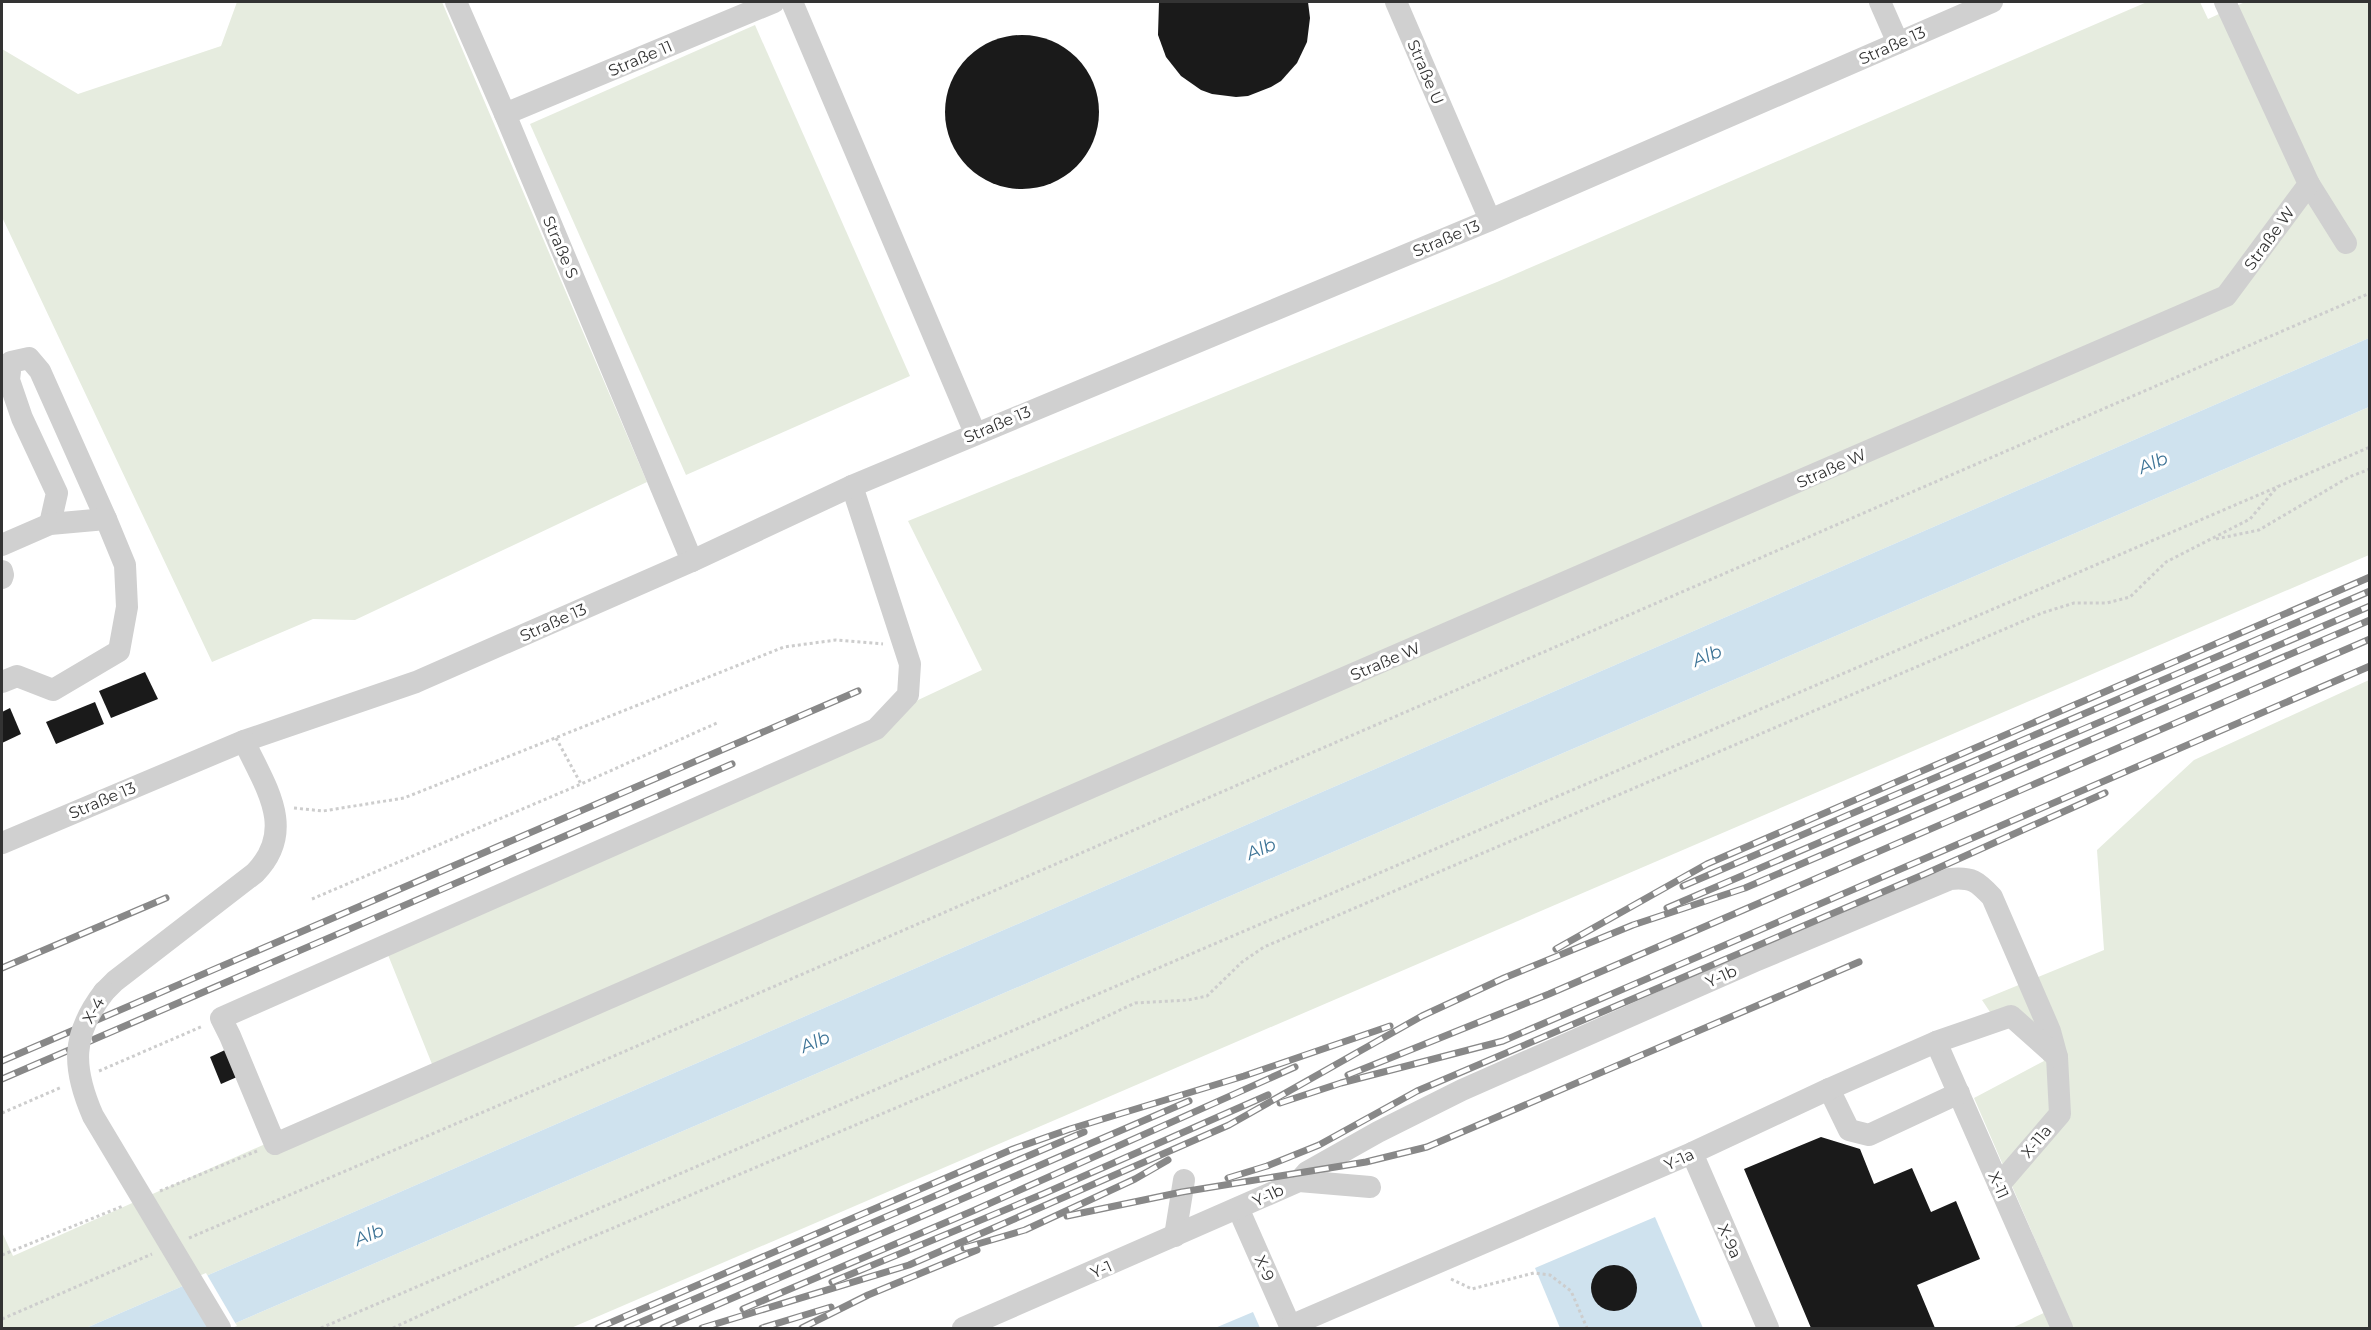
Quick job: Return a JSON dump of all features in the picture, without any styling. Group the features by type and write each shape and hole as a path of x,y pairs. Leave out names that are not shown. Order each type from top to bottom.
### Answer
{"street":[{"name":"Straße S","path":"456,2 692,561"},
{"name":"Straße 11","path":"505,114 774,2"},
{"path":"792,2 975,434"},
{"name":"Straße U","path":"1396,2 1490,220"},
{"path":"1880,2 1898,43"},
{"name":"Straße 13","path":"2,843 244,741 416,682 692,561 852,486 1490,220 1992,2"},
{"path":"2225,2 2309,184 2346,243"},
{"name":"Straße W","path":"221,1018 231,1036 275,1144 2226,296 2309,184"},
{"path":"2,682 17,676 53,690 119,651 127,607 125,565 40,371 29,358 11,362 9,380 22,418 57,493 50,525"},
{"path":"221,1018 876,729 908,695 910,664 852,486"},
{"path":"2,545 50,525 106,519"},
{"path":"2,571 2,578"},
{"name":"X-4","path":"220,1329 93,1116 77,1067 79,1039 88,1017 104,992 264,864 271,853 277,833 274,807 244,741"},
{"name":"Y-1b","path":"1238,1208 1299,1181 1307,1172 1378,1132 1462,1090 1755,961 1950,879 1966,878 1978,883 1992,897 2050,1031 2057,1057"},
{"name":"Y-1a","path":"1291,1328 1692,1153 1936,1042 2011,1016 2057,1057"},
{"name":"X-11","path":"1936,1042 2062,1329"},
{"name":"X-11a","path":"1999,1185 2060,1114 2057,1057"},
{"path":"1829,1089 1849,1130 1869,1135 1959,1093"},
{"name":"X-9a","path":"1692,1153 1768,1329"},
{"path":"1174,1236 1184,1180"},
{"name":"Y-1b","path":"1299,1181 1370,1187"},
{"name":"Y-1","path":"963,1329 991,1323 1238,1208"},
{"name":"X-9","path":"1238,1208 1291,1328"}],"path":[{"path":"189,1238 2370,293"},
{"path":"321,1329 2370,447"},
{"path":"2212,540 2259,530 2349,477 2370,469"},
{"path":"393,1329 566,1248 1065,1036 1135,1003 1188,1000 1207,996 1242,962 1264,947 2031,617 2074,603 2108,603 2130,597 2166,562 2250,519 2279,485"},
{"path":"274,807 323,811 404,798 784,647 836,640 886,644 910,664"},
{"path":"312,899 581,784 719,722"},
{"path":"556,738 581,784"},
{"path":"95,1072 221,1018"},
{"path":"2,1113 64,1086"},
{"path":"2,1319 156,1252"},
{"path":"1434,1264 1445,1276 1472,1289 1534,1274 1550,1275 1571,1291 1587,1329"}],"shaded area":[{"path":"237,2 442,2 647,482 355,620 313,619 212,662 2,217 2,49 78,94 221,46"},
{"path":"2147,2 2200,2 2208,19 2245,2 2369,2 2369,338 86,1328 2,1328 2,1232 13,1256 434,1069 386,950 982,670 908,521 1497,282"},
{"path":"755,25 910,376 686,475 530,124"},
{"path":"2369,407 2369,555 571,1328 224,1328"},
{"path":"2369,680 2369,1328 2012,1328 2063,1304 1974,1098 2044,1061 2021,1014 1992,1015 1982,1000 2104,950 2097,850 2194,760"}],"water":[{"name":"Alb","path":"2369,338 2369,407 224,1328 86,1328"},
{"path":"1655,1217 1703,1328 1560,1328 1535,1268"},
{"path":"1253,1312 1260,1328 1215,1328"}],"pier":[{"path":"206,1273 237,1326 208,1328 182,1283"}],"building":[{"path":"1159,2 1308,2 1310,18 1307,42 1297,63 1281,81 1271,87 1248,96 1212,94 1201,90 1181,76 1166,57 1158,35"},
{"path":"1022,35 1051,41 1065,48 1076,58 1086,69 1093,83 1099,112 1093,141 1086,155 1076,166 1065,176 1051,183 1022,189 993,183 979,176 968,166 958,155 951,141 945,112 951,83 958,69 968,58 979,48 993,41"},
{"path":"145,672 158,699 111,718 99,691"},
{"path":"95,702 104,724 56,744 46,722"},
{"path":"10,708 21,734 2,743 2,712"},
{"path":"225,1050 237,1077 221,1084 210,1057"},
{"path":"1821,1137 1860,1149 1874,1184 1912,1168 1931,1212 1956,1201 1980,1259 1917,1285 1935,1328 1811,1328 1744,1169"},
{"path":"1614,1265 1630,1272 1637,1288 1630,1304 1614,1311 1598,1304 1591,1288 1598,1272"}],"railway":[{"path":"1556,949 1707,864 2370,577"},
{"path":"1683,886 2370,591"},
{"path":"1667,908 2370,606"},
{"path":"702,1328 909,1265 1229,1125 1422,1016 1504,978 1633,925 1745,888 2370,620"},
{"path":"1348,1075 1549,994 2370,639"},
{"path":"1280,1103 1341,1083 1503,1041 2370,666"},
{"path":"2,1061 858,691"},
{"path":"2,1079 732,764"},
{"path":"1228,1178 1267,1166 1319,1145 1417,1091 1925,874 2105,793"},
{"path":"2,968 166,898"},
{"path":"1067,1216 1182,1192 1366,1162 1427,1147 1859,962"},
{"path":"598,1328 1013,1149 1070,1129 1244,1076 1390,1026"},
{"path":"743,1309 975,1210 1295,1067"},
{"path":"832,1282 1043,1194 1268,1095"},
{"path":"663,1328 1189,1101"},
{"path":"627,1328 1084,1132"},
{"path":"964,1248 1025,1230 1135,1179 1168,1160"},
{"path":"802,1328 868,1295 977,1250"},
{"path":"762,1328 831,1307"}]}
